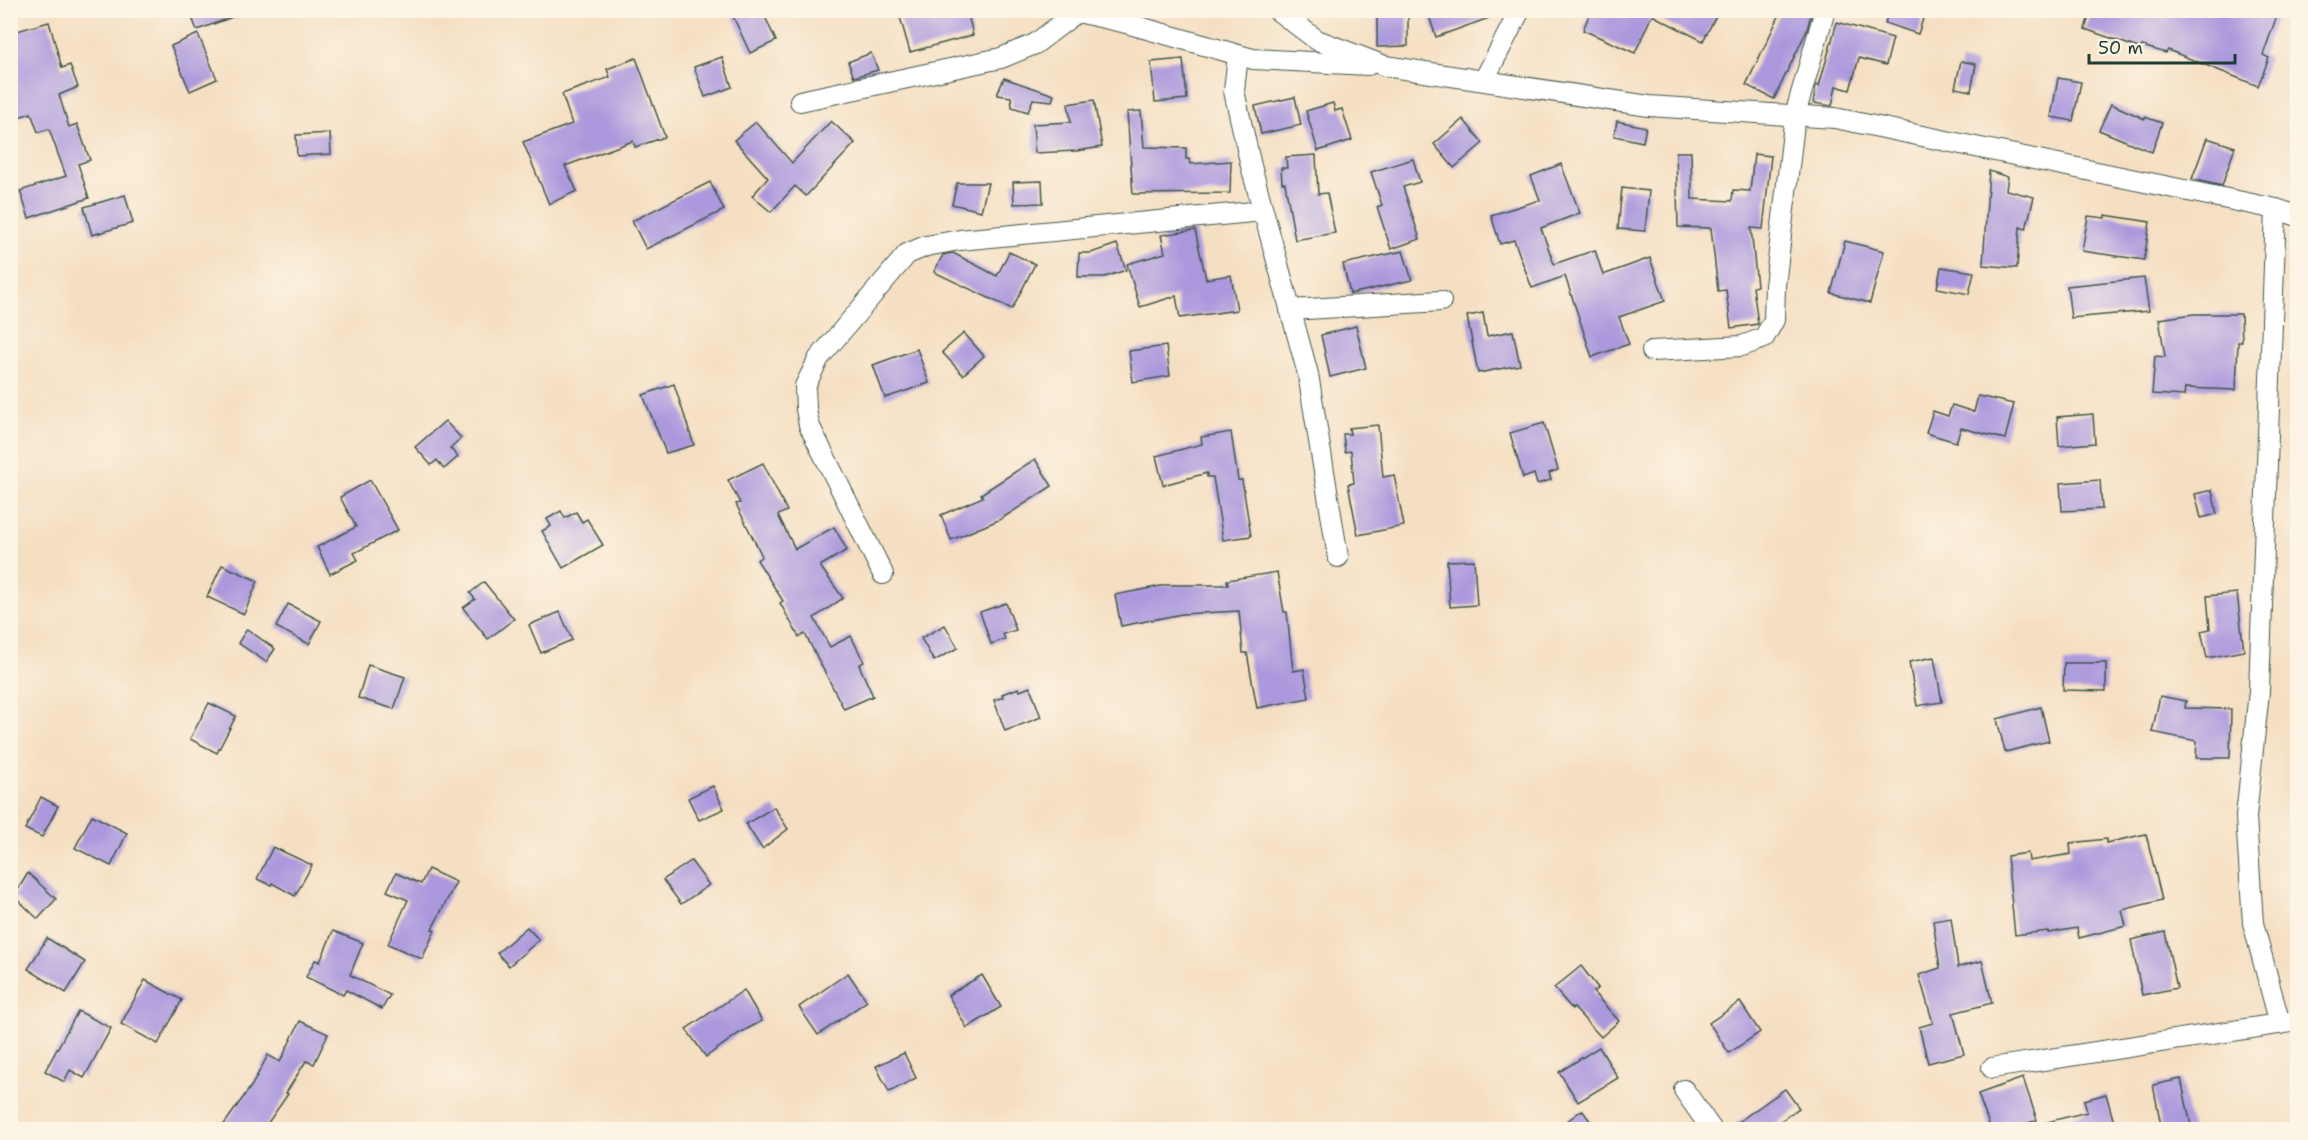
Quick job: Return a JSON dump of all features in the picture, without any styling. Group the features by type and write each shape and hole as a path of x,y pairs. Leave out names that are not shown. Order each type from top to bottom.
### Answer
{"street":[{"path":"1277,10 1317,40 1385,66"},
{"path":"1652,351 1742,346 1764,338 1774,320 1775,286 1795,115 1825,10"},
{"path":"800,101 1001,58 1035,44 1073,11 1122,22 1253,59 1385,66 1649,105 1835,118 2276,209 2298,216"},
{"path":"1484,80 1513,16"},
{"path":"1238,55 1234,91 1263,211 1308,374 1338,557"},
{"path":"1992,1068 2289,1023 2253,923 2246,817 2259,691 2276,209"},
{"path":"883,574 809,425 805,386 819,358 907,254 926,246 960,240 1263,211"},
{"path":"1290,310 1441,301"},
{"path":"1684,1090 1712,1130"}],"building":[{"path":"189,10 245,10 246,12 197,30"},
{"path":"730,10 762,10 776,41 750,53"},
{"path":"898,10 967,10 973,35 910,52"},
{"path":"1377,10 1408,10 1408,46 1377,47"},
{"path":"1427,10 1503,10 1503,13 1436,37"},
{"path":"1591,10 1719,10 1703,41 1652,15 1635,53 1583,30"},
{"path":"1782,10 1804,10 1811,14 1807,30 1774,99 1746,85"},
{"path":"1889,10 1926,10 1918,34 1885,23"},
{"path":"2091,10 2279,10 2263,55 2269,58 2258,86 2168,50 2166,53 2142,46 2141,49 2085,29"},
{"path":"49,22 62,68 70,65 78,87 59,95 69,127 77,124 90,160 78,164 89,198 29,218 20,191 66,176 49,129 38,132 31,113 10,120 10,33"},
{"path":"1837,22 1893,38 1886,65 1859,58 1850,90 1836,86 1832,106 1813,103 1816,85 1819,86"},
{"path":"198,34 217,79 190,91 171,46"},
{"path":"871,53 878,70 854,77 848,62"},
{"path":"722,57 732,87 705,97 694,67"},
{"path":"636,58 665,137 635,147 633,141 565,166 577,191 549,204 523,142 572,124 562,94 610,77 607,69"},
{"path":"1183,59 1187,99 1155,102 1151,62"},
{"path":"1961,61 1976,64 1971,91 1955,88"},
{"path":"1004,78 1054,95 1052,101 1033,99 1028,112 1012,107 1011,97 997,95"},
{"path":"2058,78 2081,82 2073,121 2051,117"},
{"path":"1295,97 1301,125 1261,134 1255,106"},
{"path":"1094,100 1102,147 1035,153 1033,124 1071,122 1068,104"},
{"path":"1333,103 1335,111 1342,109 1352,140 1318,151 1306,111"},
{"path":"2111,104 2145,119 2145,117 2162,123 2152,152 2099,130"},
{"path":"1141,111 1144,147 1186,148 1186,159 1189,159 1190,164 1231,161 1230,193 1133,194 1127,112"},
{"path":"1463,119 1483,143 1454,168 1434,144"},
{"path":"831,121 855,143 806,196 795,186 771,212 752,196 768,178 734,140 756,122 792,163"},
{"path":"1617,121 1646,127 1643,142 1614,136"},
{"path":"330,133 331,154 297,156 296,135"},
{"path":"2207,138 2235,147 2222,186 2192,179"},
{"path":"1676,152 1691,152 1692,199 1732,201 1733,190 1750,191 1754,154 1771,156 1763,229 1751,228 1757,286 1753,287 1758,324 1731,328 1726,290 1718,291 1711,228 1678,227"},
{"path":"1316,155 1318,194 1327,193 1335,233 1295,240 1285,183 1282,183 1281,168 1287,168 1286,157"},
{"path":"1413,159 1420,182 1403,187 1420,239 1391,249 1377,207 1382,205 1371,172"},
{"path":"1561,164 1580,213 1541,228 1554,264 1595,250 1603,275 1650,258 1665,301 1619,317 1629,344 1592,357 1565,276 1532,288 1514,240 1500,244 1491,215 1540,200 1531,176"},
{"path":"1989,171 2008,177 2006,190 2034,197 2026,229 2020,227 2017,268 1983,265"},
{"path":"1042,181 1043,203 1014,204 1013,182"},
{"path":"710,182 724,210 646,249 632,221"},
{"path":"957,183 988,183 981,211 952,204"},
{"path":"1622,188 1649,191 1645,231 1618,229"},
{"path":"125,195 133,223 92,235 84,207"},
{"path":"2105,215 2150,222 2144,260 2082,251 2088,216 2105,218"},
{"path":"1195,230 1206,279 1231,275 1237,310 1180,318 1176,296 1140,307 1127,264 1165,253 1161,235"},
{"path":"1845,241 1884,251 1870,303 1831,293"},
{"path":"1117,244 1126,270 1105,277 1078,277 1079,253 1091,253"},
{"path":"1403,251 1412,280 1350,294 1343,264"},
{"path":"1009,252 1035,264 1012,309 934,272 943,255 953,253 997,276"},
{"path":"1941,267 1974,272 1969,294 1937,288"},
{"path":"2144,278 2149,311 2071,318 2067,286"},
{"path":"1483,313 1487,336 1513,331 1520,365 1478,373 1467,316"},
{"path":"2194,314 2241,314 2242,342 2238,342 2236,390 2185,388 2184,396 2152,394 2155,356 2165,357 2159,319"},
{"path":"1356,326 1366,368 1330,377 1321,335"},
{"path":"964,333 984,356 963,375 942,352"},
{"path":"1166,346 1170,376 1133,382 1129,351"},
{"path":"917,349 929,383 885,398 873,365"},
{"path":"674,384 694,445 666,453 643,395"},
{"path":"1978,396 2014,404 2005,439 1961,428 1956,442 1926,433 1933,411 1948,416 1952,405 1974,412"},
{"path":"2093,414 2095,443 2059,446 2057,417"},
{"path":"445,421 461,438 450,448 458,457 444,469 437,460 431,465 415,447"},
{"path":"1544,423 1558,470 1549,473 1551,480 1537,484 1534,474 1523,478 1510,433"},
{"path":"1378,425 1383,477 1394,475 1404,526 1358,535 1348,484 1354,483 1351,451 1345,452 1343,434 1350,434 1349,428"},
{"path":"1231,432 1238,480 1242,480 1251,536 1223,540 1213,477 1207,477 1207,473 1163,485 1156,456 1202,444 1201,437"},
{"path":"1035,459 1052,486 1001,519 951,540 941,515 983,497 981,494"},
{"path":"763,463 787,511 778,515 795,549 834,527 847,550 820,566 843,598 814,618 830,647 851,636 864,662 859,665 873,696 844,709 805,634 799,637 780,603 783,601 757,560 762,556 736,504 740,503 728,480"},
{"path":"370,480 398,530 354,553 358,560 330,574 317,547 356,527 340,497"},
{"path":"2100,480 2102,509 2062,511 2060,483"},
{"path":"2212,490 2217,514 2201,518 2195,494"},
{"path":"561,511 565,518 576,512 582,522 587,519 603,545 563,568 542,531 551,526 547,519"},
{"path":"1474,560 1477,605 1450,607 1447,561"},
{"path":"222,565 258,581 244,614 207,597"},
{"path":"1277,572 1284,612 1287,612 1293,671 1304,669 1309,698 1257,708 1247,653 1243,653 1239,611 1182,614 1121,626 1115,595 1166,585 1228,585 1227,580"},
{"path":"484,582 514,619 488,639 463,608 475,599 470,593"},
{"path":"2237,593 2244,651 2207,658 2201,631 2210,629 2207,596"},
{"path":"1006,603 1016,630 1003,634 1005,639 991,644 980,612"},
{"path":"288,604 321,621 309,644 276,627"},
{"path":"560,612 572,640 541,653 529,625"},
{"path":"945,625 958,648 934,661 921,638"},
{"path":"247,629 275,649 266,662 238,643"},
{"path":"1934,657 1942,702 1917,706 1909,662"},
{"path":"2064,663 2106,663 2106,691 2063,690"},
{"path":"368,665 405,677 394,709 358,698"},
{"path":"1030,687 1041,717 1005,731 994,700 1004,697 1002,694"},
{"path":"2160,696 2186,701 2185,708 2231,709 2230,758 2196,758 2197,741 2152,732"},
{"path":"209,703 236,716 217,753 190,739"},
{"path":"2041,707 2049,741 2005,752 1997,719"},
{"path":"713,786 724,809 699,820 688,798"},
{"path":"41,797 58,806 42,837 25,829"},
{"path":"774,807 788,829 762,849 746,824"},
{"path":"92,815 127,833 111,866 75,848"},
{"path":"2146,834 2162,900 2122,910 2126,926 2079,938 2077,928 2015,935 2007,856 2028,853 2029,861 2071,854 2070,843 2106,839 2106,843"},
{"path":"273,847 312,865 295,896 272,883 271,885 257,879"},
{"path":"691,861 709,885 681,904 663,880"},
{"path":"428,869 456,882 432,929 435,930 422,959 388,944 408,900 387,891 396,873 421,884"},
{"path":"28,873 56,899 38,919 14,896"},
{"path":"1951,918 1958,967 1982,961 1992,1003 1953,1013 1964,1054 1928,1063 1919,1027 1933,1023 1919,975 1940,968 1933,921"},
{"path":"527,927 539,940 509,966 497,953"},
{"path":"333,931 363,943 350,975 390,995 382,1009 346,990 343,995 306,977 315,960 320,962"},
{"path":"2165,932 2177,988 2142,995 2131,940"},
{"path":"47,938 85,962 66,993 28,969"},
{"path":"1581,966 1598,988 1593,992 1619,1021 1601,1037 1554,988"},
{"path":"848,973 867,1001 818,1035 799,1007"},
{"path":"982,975 1001,1007 967,1028 948,995"},
{"path":"145,980 182,1000 158,1044 121,1024"},
{"path":"744,990 762,1021 738,1034 706,1057 686,1029"},
{"path":"1740,1002 1760,1032 1729,1053 1709,1023"},
{"path":"78,1011 111,1028 84,1078 70,1070 64,1082 45,1071"},
{"path":"300,1021 328,1034 314,1064 306,1061 286,1093 288,1094 263,1130 220,1130 252,1085 268,1055 280,1062"},
{"path":"1599,1047 1618,1078 1578,1102 1559,1072"},
{"path":"904,1053 916,1078 889,1092 876,1066"},
{"path":"2023,1078 2037,1120 2009,1130 1991,1130 1978,1094"},
{"path":"2181,1079 2192,1130 2162,1130 2153,1085"},
{"path":"1785,1089 1799,1108 1768,1130 1727,1130"},
{"path":"2106,1094 2116,1130 2040,1130 2039,1124 2087,1112 2084,1100"},
{"path":"1582,1110 1597,1130 1555,1130"}]}
